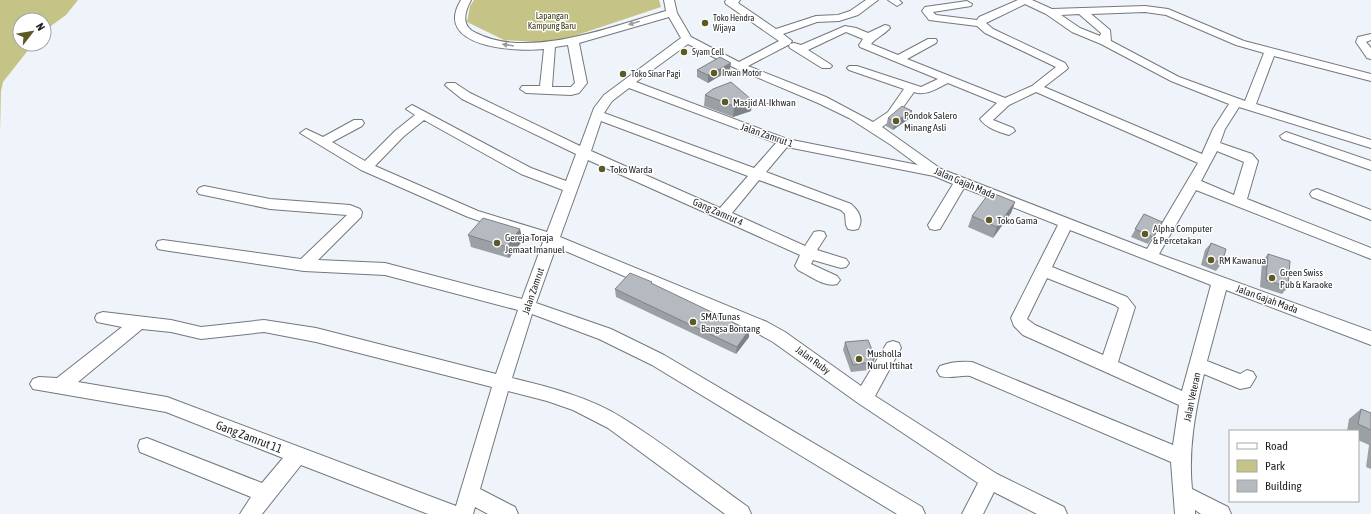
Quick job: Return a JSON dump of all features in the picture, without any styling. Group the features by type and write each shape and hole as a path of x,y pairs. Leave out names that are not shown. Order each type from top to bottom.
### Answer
{"street":[{"path":"466,0 458,16 459,24 471,35 509,46 550,46 672,13"},
{"path":"669,0 672,13 687,39"},
{"path":"735,0 730,2 826,66"},
{"path":"775,33 816,19 839,18 854,13 873,0"},
{"path":"980,23 983,19 1025,0 1050,12 1076,30 1105,42 1165,74 1236,102 1371,144"},
{"path":"1134,0 1168,12 1230,40 1371,78"},
{"path":"967,4 927,10 933,18 980,23 989,31 1061,65 1061,70 1036,88 1005,102 986,120 1009,131"},
{"path":"1050,12 1150,6"},
{"path":"1082,11 1106,32 1105,42"},
{"path":"839,18 847,29 866,42 898,59 1005,102"},
{"path":"885,28 866,42 852,70 922,91 947,79"},
{"path":"800,50 847,29"},
{"name":"Jalan Gajah Mada","path":"687,39 739,66 822,100 874,127 936,172 1066,224 1371,338"},
{"name":"Jalan Zamrut","path":"462,514 470,494 502,382 527,306 597,115 608,98 687,39"},
{"path":"1366,39 1371,56"},
{"path":"526,89 571,91 580,84 573,41"},
{"path":"739,66 787,41"},
{"path":"898,59 932,41"},
{"path":"546,89 550,46"},
{"path":"1250,106 1270,52"},
{"name":"Jalan Zamrut 1","path":"627,84 784,142 936,172"},
{"name":"Gang Zamrut 4","path":"451,86 466,96 584,153 808,253 841,263"},
{"path":"874,127 892,114 905,94 912,88"},
{"path":"1036,88 1206,161"},
{"path":"1150,256 1206,161 1219,130 1236,102"},
{"path":"366,167 399,134 418,112 526,171 570,188"},
{"path":"597,115 846,207 852,212 853,225"},
{"path":"323,142 358,123"},
{"name":"Jalan Ruby","path":"306,133 366,167 479,217 551,239 761,327 795,347 864,398 990,480 1057,514"},
{"path":"1286,136 1371,166"},
{"path":"723,214 756,173 784,142"},
{"path":"1213,145 1247,157 1251,161 1239,202"},
{"path":"935,225 961,182"},
{"path":"1192,183 1371,254"},
{"path":"204,191 258,202 350,210 355,212 354,217 304,265"},
{"path":"1317,194 1371,215"},
{"path":"1066,224 1019,318 1020,322 1029,330 1190,402"},
{"path":"819,236 808,253 803,266 832,280"},
{"path":"163,245 304,265 385,269 527,306 605,334 658,360 915,514"},
{"path":"1043,270 1121,302 1127,307 1108,366"},
{"name":"Jalan Veteran","path":"1185,514 1181,457 1198,365 1220,282"},
{"path":"103,318 201,333 251,326 277,327 316,335 548,394 579,405 614,422 742,514"},
{"path":"60,386 138,323"},
{"path":"864,398 893,348"},
{"path":"1198,365 1240,382 1244,382 1247,377"},
{"path":"946,372 963,368 972,369 1181,457"},
{"name":"Gang Zamrut 11","path":"39,384 60,386 167,406 452,514"},
{"path":"147,446 266,494"},
{"path":"250,514 297,455"},
{"path":"972,514 990,480"},
{"path":"470,494 508,514"},
{"path":"1183,494 1221,514"}],"green space":[{"path":"0,0 78,0 66,15 52,25 52,12 12,12 12,52 27,52 3,82 1,91 0,133"},
{"name":"Lapangan Kampung Baru","path":"474,0 659,0 661,7 553,43 504,40 467,22 470,6"}],"building":[{"path":"720,57 731,63 708,75 697,70"},
{"path":"731,82 752,100 734,106 705,95 713,89"},
{"path":"902,106 912,111 895,122 888,118"},
{"path":"990,192 1015,202 997,227 972,216"},
{"path":"1144,214 1162,222 1153,237 1135,229"},
{"path":"483,218 520,229 507,247 468,235"},
{"path":"1211,243 1226,249 1222,263 1206,257"},
{"path":"1268,254 1290,261 1288,287 1266,280"},
{"path":"630,273 652,282 651,283 749,330 737,347 615,289"},
{"path":"868,340 875,357 871,362 853,365 845,342"},
{"path":"1361,409 1371,413 1371,430 1358,424"}],"place":[{"name":"Toko Hendra Wijaya","path":"705,23"},
{"name":"Syam Cell","path":"684,52"},
{"name":"Irwan Motor","path":"714,73"},
{"name":"Toko Sinar Pagi","path":"623,74"},
{"name":"Masjid Al-Ikhwan","path":"725,102"},
{"name":"Pondok Salero Minang Asli","path":"896,121"},
{"name":"Toko Warda","path":"602,169"},
{"name":"Toko Gama","path":"989,220"},
{"name":"Alpha Computer & Percetakan","path":"1145,234"},
{"name":"Gereja Toraja Jemaat Imanuel","path":"497,243"},
{"name":"RM Kawanua","path":"1211,260"},
{"name":"Green Swiss Pub & Karaoke","path":"1272,278"},
{"name":"SMA Tunas Bangsa Bontang","path":"693,322"},
{"name":"Musholla Nurul Ittihat","path":"859,359"}]}
